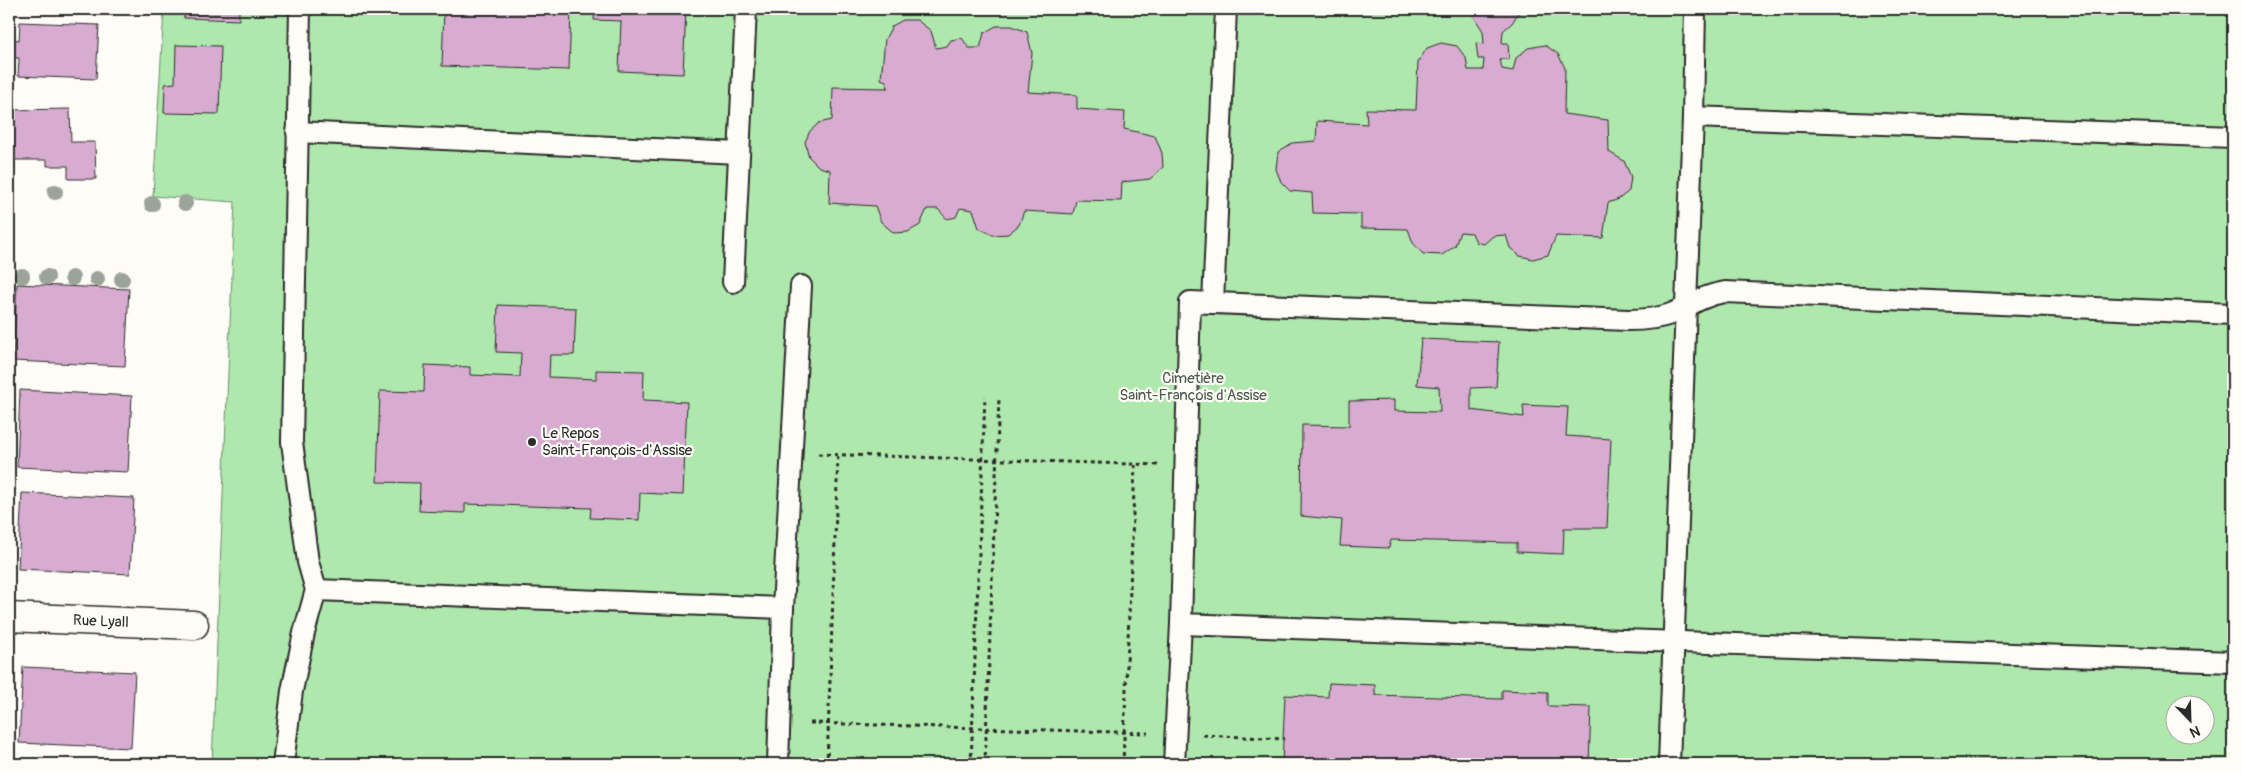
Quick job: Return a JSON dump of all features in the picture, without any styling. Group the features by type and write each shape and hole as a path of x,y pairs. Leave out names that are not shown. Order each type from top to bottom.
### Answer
{"street":[{"name":"Rue Lyall","path":"9,617 194,624"}],"lane":[{"path":"283,764 292,691 304,633 316,590 308,562 292,442 300,9"},
{"path":"733,282 746,9"},
{"path":"1213,303 1226,9"},
{"path":"1669,764 1693,117 1695,9"},
{"path":"1693,117 2233,137"},
{"path":"297,132 739,153"},
{"path":"778,764 783,608 801,286"},
{"path":"1174,764 1181,624 1190,302 1650,320 1670,314 1704,296 1725,292 2233,314"},
{"path":"316,590 783,608"},
{"path":"1181,624 2233,662"}],"path":[{"path":"971,764 984,396"},
{"path":"985,764 999,398"},
{"path":"823,454 1156,465"},
{"path":"827,764 838,455"},
{"path":"1123,764 1135,465"},
{"path":"810,723 1150,733"},
{"path":"1200,735 1284,739"}],"green space":[{"name":"Cimetière Saint-François d'Assise","path":"164,9 2233,9 2233,764 212,764 235,202 153,196"}],"building":[{"path":"184,9 239,9 239,20 184,18"},
{"path":"444,9 571,9 569,70 442,66"},
{"path":"595,9 686,9 683,74 619,71 621,21 594,20"},
{"path":"1472,9 1561,9 1519,12 1512,23 1503,31 1502,43 1508,43 1509,60 1500,59 1502,69 1513,71 1516,58 1528,48 1545,45 1558,54 1565,68 1564,114 1608,120 1609,152 1624,161 1631,177 1629,191 1619,199 1608,203 1603,238 1556,236 1548,255 1533,259 1520,256 1510,248 1506,235 1493,236 1484,244 1476,242 1472,233 1460,232 1455,246 1442,255 1423,254 1413,243 1408,229 1361,228 1361,214 1313,213 1312,193 1290,191 1281,182 1276,169 1278,152 1292,143 1316,141 1317,121 1367,124 1366,109 1416,110 1418,62 1427,48 1441,43 1457,46 1466,58 1468,70 1483,70 1484,59 1478,59 1476,43 1484,44 1483,31 1472,14"},
{"path":"903,20 917,20 931,31 936,48 947,46 951,40 962,38 969,48 980,48 984,33 996,26 1012,26 1027,32 1032,53 1028,92 1077,95 1077,109 1125,112 1124,129 1155,136 1162,153 1163,167 1150,179 1122,182 1121,201 1076,200 1073,214 1024,211 1019,225 1008,234 993,235 979,228 973,210 960,208 956,217 947,219 938,209 927,209 920,225 908,232 894,233 881,222 875,206 829,203 830,170 819,167 809,157 805,142 810,131 819,123 832,120 833,87 888,88 886,81 881,79 885,39 892,26"},
{"path":"20,22 99,25 96,79 18,76 19,58 11,58 12,39 19,40"},
{"path":"176,45 221,46 219,114 164,113 165,84 175,83"},
{"path":"70,109 71,142 95,142 96,179 68,179 68,166 47,166 47,160 9,160 9,110"},
{"path":"17,284 129,289 125,366 13,361"},
{"name":"Le Repos Saint-François-d'Assise","path":"498,305 576,308 574,355 550,355 549,377 596,379 596,370 644,371 643,400 687,402 683,495 640,493 639,520 590,518 591,508 465,504 465,513 419,511 420,483 377,482 380,391 424,392 425,365 470,367 470,375 520,377 521,353 496,352"},
{"path":"1421,339 1499,342 1496,387 1471,388 1471,410 1524,417 1523,405 1568,407 1566,436 1611,439 1607,528 1564,528 1563,554 1517,552 1517,543 1391,540 1389,548 1340,546 1342,520 1301,516 1302,425 1349,426 1349,401 1394,400 1394,411 1440,412 1439,387 1417,385"},
{"path":"20,390 132,396 128,472 17,467"},
{"path":"22,493 134,498 130,574 18,569"},
{"path":"23,667 135,672 131,748 19,743"},
{"path":"1329,683 1375,685 1375,695 1502,699 1502,690 1548,692 1548,706 1591,707 1589,764 1282,764 1285,695 1328,697"}],"place":[{"name":"Le Repos Saint-François-d'Assise","path":"532,442"}]}
